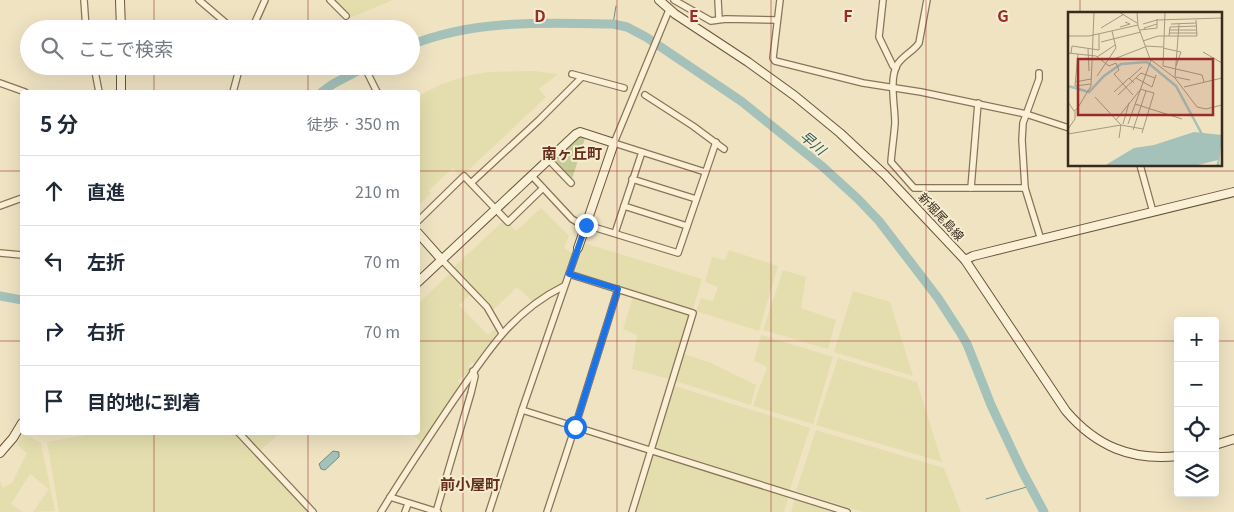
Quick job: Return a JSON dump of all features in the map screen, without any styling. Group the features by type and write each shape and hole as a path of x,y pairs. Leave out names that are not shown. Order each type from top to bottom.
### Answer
{"main road":[{"path":"120,0 120,20"},
{"name":"新堀尾島線","path":"659,0 669,10 772,79 840,133 885,175 965,260 1076,424 1106,445 1128,453 1148,457 1174,456"},
{"path":"121,75 121,90"},
{"path":"420,280 578,132 614,143 578,248"},
{"path":"965,260 973,256 1234,192"},
{"path":"420,235 442,260"},
{"path":"0,452 13,438 20,426"},
{"path":"1219,444 1234,439"}],"street":[{"path":"84,0 85,20"},
{"path":"199,0 223,20"},
{"path":"256,20 265,0"},
{"path":"330,0 346,16"},
{"path":"674,0 707,20 777,20"},
{"path":"718,0 719,19"},
{"path":"780,0 773,58 775,61 863,83 978,103 1026,114 1068,128"},
{"path":"882,0 879,37 893,66 896,68"},
{"path":"927,0 919,43 916,48 905,54 896,68 894,88 895,122 891,162 914,188 1026,188"},
{"path":"669,10 614,143 705,172"},
{"path":"1040,73 1023,123 1022,140 1026,188 1041,240"},
{"path":"572,74 624,88"},
{"path":"96,75 99,90"},
{"path":"234,90 238,75"},
{"path":"368,75 376,90"},
{"path":"471,183 582,77"},
{"path":"0,83 20,90"},
{"path":"645,96 724,148"},
{"path":"971,188 978,103"},
{"path":"532,176 572,219 678,253 716,142"},
{"path":"615,233 642,152"},
{"path":"549,160 571,183"},
{"path":"1140,166 1153,212"},
{"path":"420,219 464,176 508,222 543,188"},
{"path":"632,179 696,199"},
{"path":"0,206 20,199"},
{"path":"624,206 687,226"},
{"path":"489,512 578,248"},
{"path":"0,253 20,255"},
{"path":"442,260 487,307 502,333"},
{"path":"569,274 693,313 632,512"},
{"path":"381,512 489,348 524,312 564,286"},
{"path":"547,512 618,289"},
{"path":"390,497 437,512 471,393 475,376 474,371"},
{"path":"522,410 847,512"},
{"path":"241,435 314,512"},
{"path":"405,512 408,504"}],"shaded area":[{"path":"335,0 393,0 352,17"},
{"path":"534,71 558,74 539,89 546,97 461,177 453,168 428,191 431,193 420,204 420,95 442,84 470,75 488,72"},
{"path":"541,208 569,236 564,248 574,254 563,285 534,303 517,287 493,310 453,268 503,221 508,227 510,225 516,231"},
{"path":"584,243 702,279 693,309 575,273"},
{"path":"729,250 778,266 759,331 696,311 701,298 713,301 718,287 705,282 712,257 725,260"},
{"path":"783,270 806,277 801,308 836,320 828,349 763,330"},
{"path":"451,272 471,294 459,305 488,335 497,326 500,333 476,365 472,362 468,366 473,369 470,375 467,373 458,380 461,386 422,443 413,435 420,435 420,302"},
{"path":"853,291 890,302 913,376 834,352"},
{"path":"633,297 691,314 669,379 632,369 637,335 623,329"},
{"path":"761,335 833,357 813,424 753,406 767,367 754,361"},
{"path":"684,354 711,363 756,385 751,405 675,381"},
{"path":"838,358 917,382 942,462 816,425"},
{"path":"675,386 810,428 789,492 654,449"},
{"path":"816,430 944,468 961,512 863,512 796,491"},
{"path":"22,435 27,435 41,443 55,511 33,512 49,489 30,474 11,504 23,512 0,512 0,481 3,488 12,483 27,453 17,444"},
{"path":"86,435 278,435 255,455 309,512 59,512 47,442"},
{"path":"653,456 789,496 784,512 636,512"},
{"path":"795,498 840,512 791,512"}],"green space":[{"path":"580,135 585,138 572,179 568,179 552,160"}],"water":[{"path":"333,451 339,452 339,457 325,470 321,469 319,464"}],"waterway":[{"path":"613,24 616,6"},
{"name":"早川","path":"420,42 460,31 511,24 613,24 627,27 646,37 741,101 823,167 858,199 879,221 938,298 967,344 991,405 1022,471 1044,512"},
{"name":"早川","path":"325,90 350,75"},
{"name":"早川","path":"0,296 20,300"},
{"path":"986,499 1030,486"}],"district":[{"name":"南ヶ丘町","path":"572,154"},
{"name":"前小屋町","path":"470,485"}],"route":[{"path":"575,427 618,289 569,274 586,225"}]}
